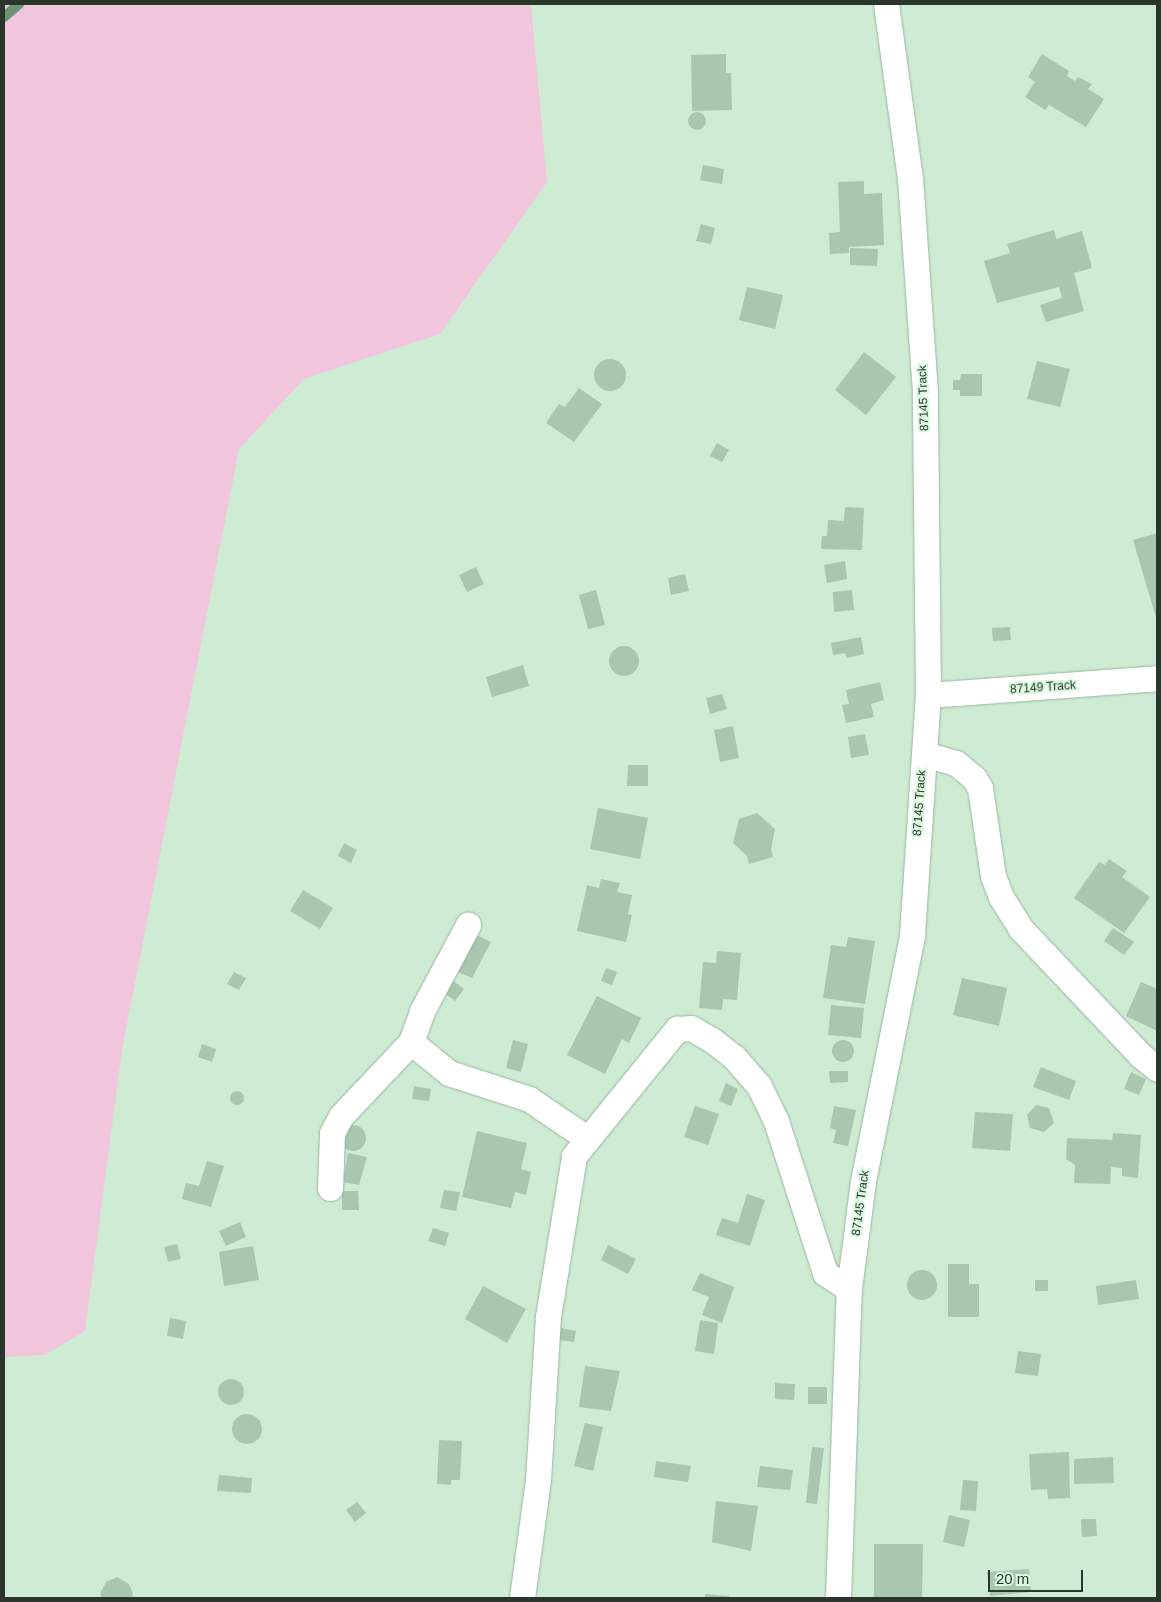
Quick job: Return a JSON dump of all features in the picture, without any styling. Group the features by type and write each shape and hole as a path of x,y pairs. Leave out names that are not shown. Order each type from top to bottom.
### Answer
{"street":[{"name":"87145 Track","path":"838,1598 849,1289 863,1181 912,935 928,695 925,392 910,179 886,4"},
{"name":"87149 Track","path":"928,695 1157,678"},
{"path":"924,754 956,763 974,778 980,788 993,876 1021,929 1140,1055 1157,1069"},
{"path":"330,1188 332,1133 341,1116 411,1042 422,1011 468,925"},
{"path":"522,1598 538,1480 548,1317 574,1156 669,1036 681,1027 691,1028 734,1057 759,1086 776,1121 825,1272 849,1289"},
{"path":"411,1042 449,1073 529,1098 588,1139"}],"shaded area":[{"path":"4,4 531,4 547,182 440,334 304,379 239,449 122,1050 85,1331 45,1355 4,1357"}],"building":[{"path":"726,54 726,73 731,73 732,110 692,111 691,55"},
{"path":"1042,54 1069,71 1067,76 1075,81 1078,77 1092,84 1088,89 1104,99 1086,127 1049,105 1045,110 1025,97 1035,82 1028,77"},
{"path":"693,112 701,112 706,117 704,128 693,130 688,125 688,117"},
{"path":"703,165 724,169 722,184 700,180"},
{"path":"864,181 864,194 882,193 884,245 849,247 849,253 830,254 829,233 840,232 838,182"},
{"path":"701,224 715,228 711,244 696,241"},
{"path":"1054,230 1056,239 1082,231 1092,268 1074,273 1084,311 1046,322 1040,305 1062,298 1059,287 997,303 984,261 1010,253 1007,244"},
{"path":"850,248 878,249 877,266 850,265"},
{"path":"747,287 783,295 775,329 739,320"},
{"path":"864,352 896,377 866,415 835,390"},
{"path":"610,359 622,363 626,375 622,387 610,391 598,387 594,375 598,363"},
{"path":"1037,361 1070,369 1060,407 1027,399"},
{"path":"961,374 982,374 982,396 960,396 960,390 953,390 953,380 960,380"},
{"path":"579,388 602,404 574,442 546,423 559,404 565,407"},
{"path":"717,443 729,450 722,462 710,456"},
{"path":"845,507 864,508 862,550 821,549 822,536 827,536 828,520 844,521"},
{"path":"1157,533 1157,621 1133,540"},
{"path":"845,561 847,579 827,583 824,565"},
{"path":"476,567 484,584 467,592 459,575"},
{"path":"685,574 689,591 671,595 668,578"},
{"path":"596,590 605,625 588,629 579,595"},
{"path":"852,590 854,610 834,612 833,592"},
{"path":"1010,627 1011,640 993,641 992,628"},
{"path":"861,637 864,654 847,658 845,653 833,655 831,643"},
{"path":"624,646 630,647 638,655 638,667 630,675 624,676 618,675 610,667 609,661 610,655 618,647"},
{"path":"523,665 529,686 492,697 486,677"},
{"path":"880,682 884,700 871,704 874,717 846,723 842,705 849,704 846,690"},
{"path":"722,694 727,709 710,714 706,698"},
{"path":"733,726 739,758 720,762 714,730"},
{"path":"865,734 869,755 851,758 848,737"},
{"path":"628,765 648,765 648,786 627,786"},
{"path":"598,808 648,818 640,859 590,849"},
{"path":"757,813 775,829 771,849 773,857 749,864 747,856 733,843 739,819"},
{"path":"344,843 357,850 351,863 338,856"},
{"path":"1109,859 1127,871 1122,877 1150,897 1124,933 1074,898 1099,862 1105,865"},
{"path":"601,879 620,883 617,892 632,895 628,914 632,915 626,942 577,931 587,885 599,888"},
{"path":"303,890 333,908 320,929 290,911"},
{"path":"1113,928 1134,942 1124,955 1104,941"},
{"path":"472,933 491,942 472,978 453,970"},
{"path":"848,937 875,941 865,1004 823,998 831,945 846,947"},
{"path":"717,951 741,953 737,1000 723,999 722,1010 699,1008 703,962 716,963"},
{"path":"606,968 617,972 612,985 601,981"},
{"path":"234,972 246,978 239,990 227,984"},
{"path":"962,978 1007,988 999,1026 953,1015"},
{"path":"452,980 464,989 455,1001 443,992"},
{"path":"1141,982 1157,989 1157,1031 1126,1016"},
{"path":"597,996 641,1018 629,1043 622,1039 605,1074 567,1055"},
{"path":"831,1005 864,1008 861,1038 828,1035"},
{"path":"513,1040 528,1044 521,1072 506,1068"},
{"path":"839,1040 847,1040 854,1047 854,1055 847,1062 839,1062 832,1055 832,1047"},
{"path":"202,1044 216,1049 212,1062 198,1057"},
{"path":"1041,1067 1076,1081 1069,1100 1033,1087"},
{"path":"829,1071 848,1071 848,1082 830,1083"},
{"path":"1131,1072 1146,1079 1139,1095 1124,1089"},
{"path":"726,1083 738,1089 731,1106 719,1101"},
{"path":"414,1086 431,1089 429,1101 412,1099"},
{"path":"234,1091 240,1091 244,1098 240,1105 234,1105 230,1101 230,1095"},
{"path":"1036,1105 1049,1108 1054,1123 1044,1132 1030,1128 1027,1115"},
{"path":"695,1106 719,1114 708,1145 684,1137"},
{"path":"834,1106 856,1110 848,1146 833,1143 836,1130 830,1128"},
{"path":"975,1112 1013,1114 1010,1151 972,1148"},
{"path":"353,1125 362,1129 366,1138 362,1147 353,1151 344,1147 340,1138 344,1129"},
{"path":"477,1131 527,1143 521,1169 531,1172 526,1195 515,1192 511,1208 462,1197"},
{"path":"1113,1133 1141,1135 1138,1178 1122,1176 1122,1168 1111,1167 1110,1184 1074,1183 1075,1165 1066,1159 1067,1138 1112,1140"},
{"path":"348,1153 367,1157 359,1185 343,1182"},
{"path":"207,1161 224,1166 211,1207 182,1199 186,1183 199,1186"},
{"path":"444,1190 460,1192 456,1211 440,1208"},
{"path":"342,1191 358,1191 359,1210 342,1210"},
{"path":"747,1194 765,1200 750,1246 716,1235 722,1218 738,1223"},
{"path":"240,1222 246,1237 226,1246 219,1231"},
{"path":"433,1228 449,1233 445,1246 428,1241"},
{"path":"177,1244 181,1259 168,1262 164,1247"},
{"path":"608,1245 636,1259 628,1274 601,1260"},
{"path":"253,1246 259,1280 224,1286 219,1252"},
{"path":"948,1264 969,1264 969,1284 979,1284 979,1317 948,1317"},
{"path":"922,1270 933,1274 937,1285 933,1296 922,1300 911,1296 907,1285 911,1274"},
{"path":"700,1273 734,1287 722,1323 702,1315 709,1297 692,1290"},
{"path":"1035,1280 1048,1280 1048,1291 1035,1291"},
{"path":"1136,1280 1139,1299 1098,1305 1096,1286"},
{"path":"483,1286 526,1309 507,1343 465,1319"},
{"path":"170,1318 186,1321 183,1339 167,1336"},
{"path":"700,1320 718,1323 714,1354 695,1351"},
{"path":"561,1328 576,1331 574,1342 559,1340"},
{"path":"1018,1351 1041,1354 1038,1376 1015,1373"},
{"path":"585,1366 620,1371 611,1411 579,1407"},
{"path":"231,1379 240,1383 244,1392 240,1401 231,1405 222,1401 218,1392 222,1383"},
{"path":"775,1383 795,1384 794,1400 775,1399"},
{"path":"808,1387 827,1387 827,1404 808,1404"},
{"path":"247,1414 253,1415 261,1423 261,1435 253,1443 247,1444 241,1443 233,1435 232,1429 233,1423 241,1415"},
{"path":"585,1423 603,1427 593,1471 574,1466"},
{"path":"439,1440 462,1441 460,1480 451,1480 451,1485 437,1484"},
{"path":"812,1447 824,1448 817,1504 806,1503"},
{"path":"1069,1452 1070,1498 1048,1499 1047,1489 1031,1490 1029,1454"},
{"path":"1113,1457 1114,1483 1074,1484 1074,1459"},
{"path":"656,1461 691,1466 688,1482 654,1477"},
{"path":"760,1466 793,1470 790,1490 757,1487"},
{"path":"219,1475 252,1478 251,1493 217,1491"},
{"path":"963,1480 978,1481 976,1511 960,1510"},
{"path":"716,1501 758,1506 751,1551 712,1542"},
{"path":"357,1502 366,1513 355,1522 346,1510"},
{"path":"949,1515 970,1520 964,1547 943,1542"},
{"path":"1081,1519 1096,1519 1097,1536 1082,1537"},
{"path":"874,1544 923,1544 922,1598 874,1598"},
{"path":"1029,1569 1031,1592 990,1596 987,1572"},
{"path":"117,1577 129,1584 133,1594 131,1598 102,1598 100,1594 106,1582"},
{"path":"705,1594 729,1596 729,1598 705,1598"}],"waterway":[{"path":"4,17 19,4"}]}
